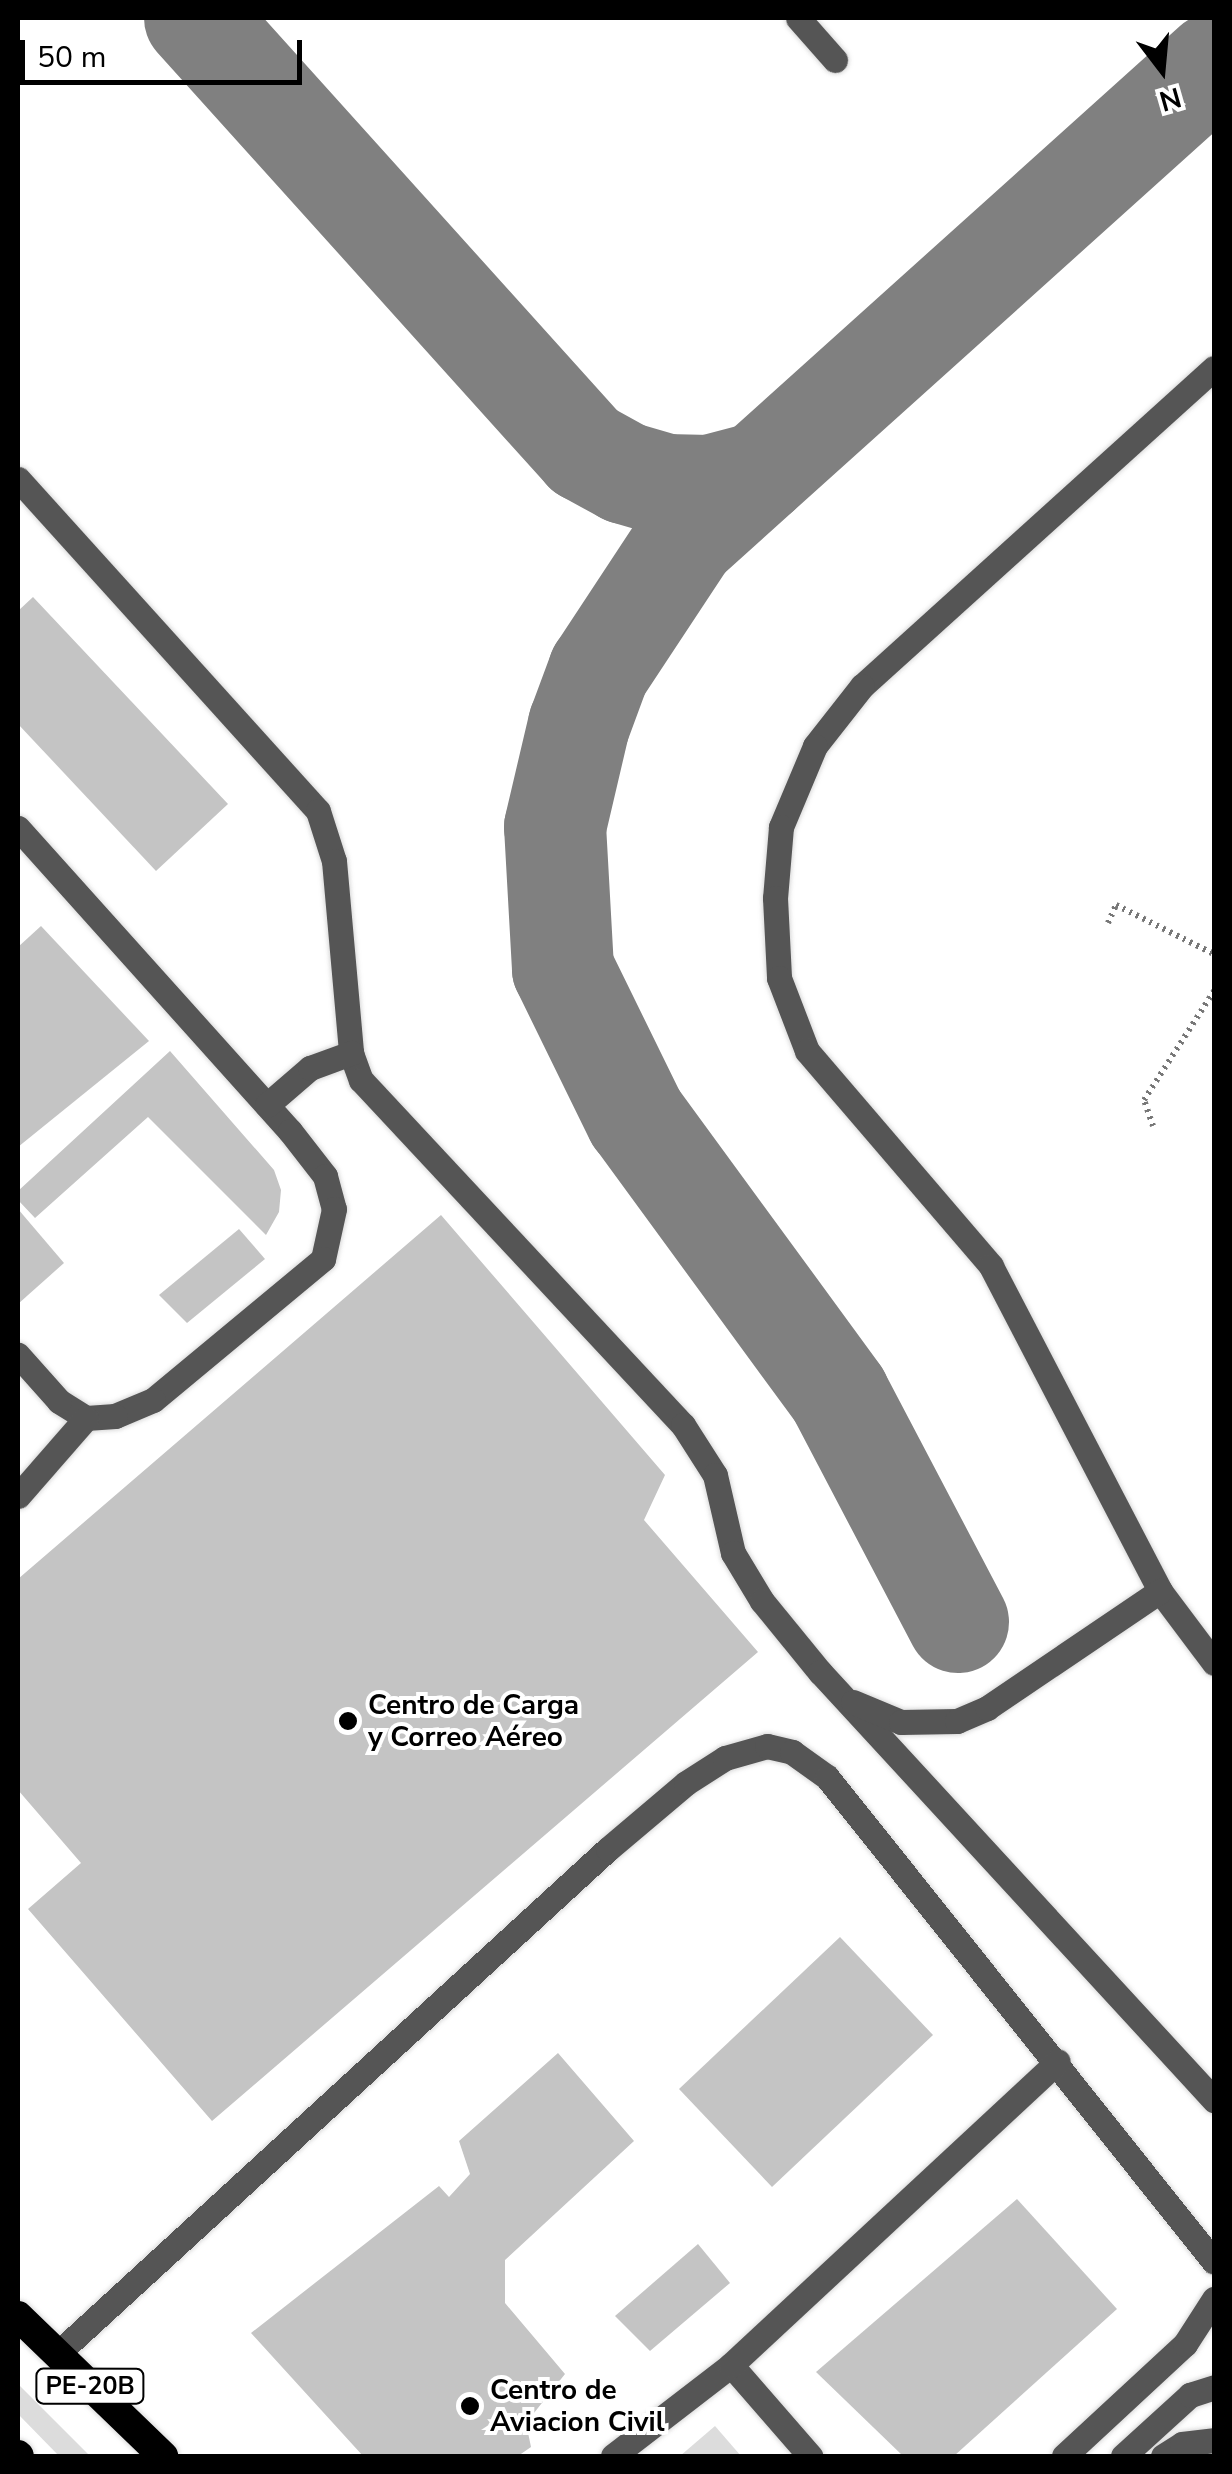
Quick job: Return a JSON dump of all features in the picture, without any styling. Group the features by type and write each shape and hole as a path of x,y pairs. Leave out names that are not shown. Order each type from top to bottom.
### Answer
{"highway":[{"name":"PE-20B","path":"18,2316 163,2456"}],"lane":[{"path":"798,18 835,60"},
{"path":"1214,368 862,686 815,746 780,827 775,898 779,978 807,1051 991,1266 1160,1591 1214,1664"},
{"path":"18,479 318,811 334,862 351,1053 360,1080 683,1425 715,1474 733,1553 762,1601 840,1695 1214,2100"},
{"path":"18,828 267,1105 325,1176 334,1209 323,1259 153,1400 115,1416 86,1418 59,1401 18,1356"},
{"path":"267,1105 310,1068 351,1053"},
{"path":"18,1496 86,1418"},
{"path":"840,1695 901,1722 957,1721 987,1708 1160,1591"},
{"path":"57,2354 608,1850 686,1784 725,1758 767,1746 792,1752 828,1777 1058,2061 1214,2262"},
{"path":"613,2456 732,2365 1058,2061"},
{"path":"1064,2456 1186,2344 1214,2299"},
{"path":"732,2365 810,2456"},
{"path":"1123,2456 1190,2395 1214,2386"},
{"path":"1163,2456 1182,2444 1214,2440"}],"path":[{"path":"1108,923 1116,905 1214,954"},
{"path":"1153,1126 1144,1100 1214,991"}],"shaded area":[{"path":"18,2384 90,2456 59,2456 18,2414"},
{"path":"715,2426 741,2456 680,2456"}],"building":[{"path":"33,597 228,804 156,871 18,724 18,611"},
{"path":"41,926 149,1041 18,1147 18,947"},
{"path":"170,1051 274,1170 281,1190 279,1212 266,1235 148,1117 35,1218 18,1200 18,1191"},
{"path":"18,1209 64,1263 18,1304"},
{"name":"Centro de Carga y Correo Aéreo","path":"441,1215 665,1475 644,1520 758,1652 212,2121 28,1909 81,1863 18,1790 18,1579"},
{"path":"239,1229 265,1259 187,1323 159,1295"},
{"path":"840,1937 933,2035 772,2187 679,2089"},
{"path":"558,2053 634,2141 505,2260 505,2303 565,2374 526,2423 531,2447 518,2456 363,2456 251,2333 439,2186 449,2197 470,2174 459,2141"},
{"path":"1017,2199 1117,2309 954,2456 903,2456 816,2372"},
{"path":"698,2244 730,2283 650,2351 615,2316"}],"taxiway":[{"path":"195,18 585,451 625,473 666,485 709,486 759,473"},
{"path":"958,1622 839,1395 636,1118 563,969 555,827 579,725 599,671 686,539 1214,64"}],"place":[{"name":"Centro de Carga y Correo Aéreo","path":"348,1721"},
{"name":"Centro de Aviacion Civil","path":"470,2406"}]}
